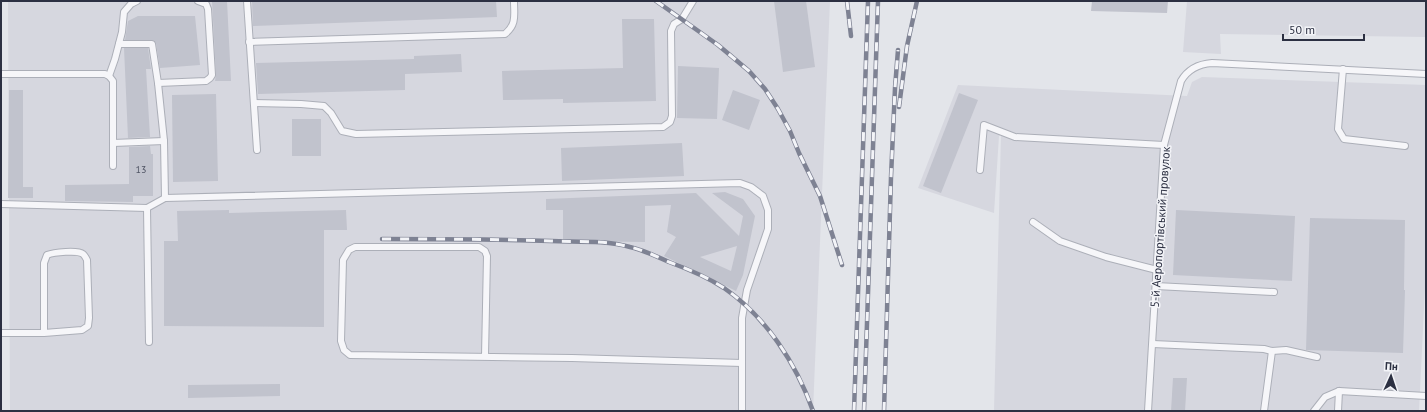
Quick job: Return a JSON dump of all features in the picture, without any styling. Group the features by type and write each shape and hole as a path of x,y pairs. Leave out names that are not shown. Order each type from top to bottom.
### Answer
{"lane":[{"path":"109,76 122,32 124,12 131,4 137,1"},
{"path":"158,83 206,81 212,75 208,9 206,4 198,1"},
{"path":"247,1 257,150"},
{"path":"249,42 505,34 512,29 514,22 514,1"},
{"path":"254,103 324,106 331,113 342,131 356,134 663,127 670,122 672,116 671,31 674,24 682,18 693,1"},
{"path":"119,44 152,44 164,141 165,198"},
{"name":"5-й Аеропортівський провулок","path":"1148,411 1164,145 1181,81 1188,71 1198,65 1212,63 1426,74"},
{"path":"1343,69 1338,128 1344,139 1405,146"},
{"path":"1,74 105,74 109,76 113,81 113,166"},
{"path":"980,170 984,125 1015,137 1164,145"},
{"path":"113,143 164,141"},
{"path":"1,204 147,208 165,198 740,183 751,186 763,196 768,210 768,229 747,290 742,318 742,411"},
{"path":"147,208 149,342"},
{"path":"1033,222 1060,241 1106,257 1157,270"},
{"path":"485,356 487,256 485,251 479,247 355,247 349,250 343,260 341,342 344,350 350,355 485,356 742,363"},
{"path":"1,333 44,333 82,330 88,326 87,260 83,254 77,252 52,253 47,255 44,264 44,333"},
{"path":"1156,286 1274,292"},
{"path":"1153,344 1264,349 1272,351 1286,350 1317,357"},
{"path":"1264,411 1272,351"},
{"path":"1338,411 1339,391"},
{"path":"1314,411 1325,397 1339,391 1426,396"}],"shaded area":[{"path":"8,1 830,1 813,411 10,411"},
{"path":"1187,1 1426,1 1426,37 1220,34 1221,54 1183,52"},
{"path":"1202,77 1426,85 1426,267 1419,411 994,411 1001,135 999,136 994,213 918,188 958,85 1187,96 1192,82"}],"building":[{"path":"212,1 227,1 231,81 215,81 216,75"},
{"path":"252,1 496,1 497,17 253,26"},
{"path":"774,1 806,1 815,67 783,72"},
{"path":"1092,1 1168,1 1167,13 1091,11"},
{"path":"138,16 195,16 200,65 160,68 156,43 154,40 125,40 128,21"},
{"path":"622,19 654,19 656,101 563,103 563,99 503,100 502,71 623,68"},
{"path":"124,48 148,48 151,69 146,69 150,137 128,138"},
{"path":"461,54 462,72 405,74 405,90 258,94 256,63 414,59 414,56"},
{"path":"678,66 719,68 717,119 677,118"},
{"path":"9,90 23,90 23,187 33,187 33,198 8,198"},
{"path":"733,90 760,100 749,130 722,120"},
{"path":"959,93 978,100 941,193 923,186"},
{"path":"216,94 218,181 173,182 172,95"},
{"path":"292,119 321,119 321,156 292,156"},
{"path":"682,143 684,176 562,181 561,148"},
{"path":"150,146 151,154 153,154 153,196 133,196 133,202 65,201 65,185 129,184 129,147"},
{"path":"725,192 743,199 755,216 743,275 736,291 664,256 676,237 667,232 671,205 645,206 645,242 563,241 563,210 546,210 546,199 696,193 739,236 743,216 712,193","holes":["737,246 731,271 700,257"]},
{"path":"229,210 229,213 346,210 347,230 324,230 324,327 164,326 164,241 178,241 177,211"},
{"path":"1176,210 1295,216 1292,281 1173,275"},
{"path":"1310,218 1405,220 1403,353 1306,350"},
{"path":"1173,378 1187,378 1185,411 1171,411"},
{"path":"280,384 280,396 188,398 188,385"}],"railway":[{"path":"656,1 718,45 749,71 765,89 790,131 820,196 842,265"},
{"path":"847,1 851,36"},
{"path":"854,411 868,1"},
{"path":"864,411 878,1"},
{"path":"899,107 907,46 917,1"},
{"path":"884,411 891,177 898,50"},
{"path":"382,239 488,239 611,243 650,253 718,284 753,313 778,342 798,376 813,411"}]}
